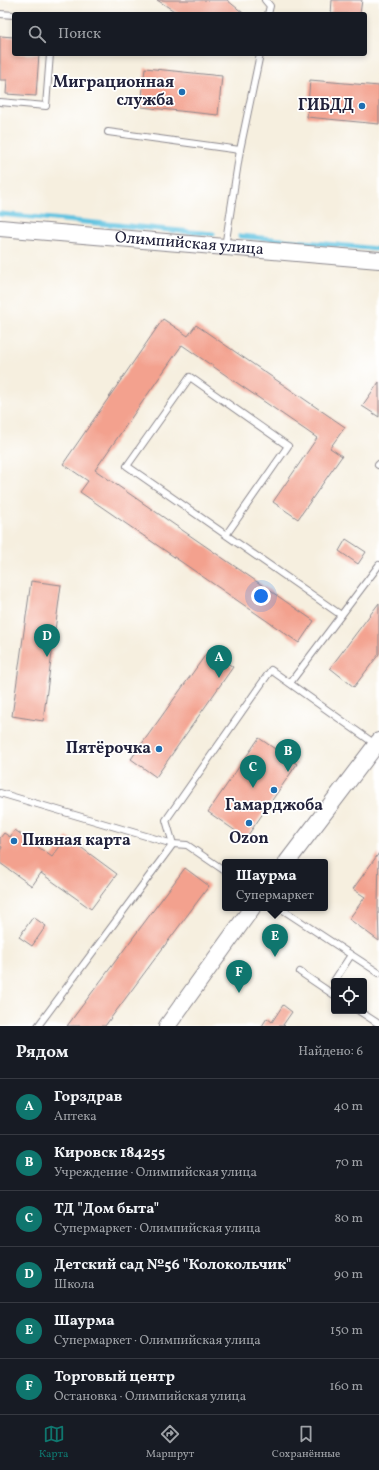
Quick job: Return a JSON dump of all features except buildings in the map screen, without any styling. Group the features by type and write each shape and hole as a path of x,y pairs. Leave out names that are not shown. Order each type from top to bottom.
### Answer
{"street":[{"name":"Олимпийская улица","path":"0,228 379,260"},
{"path":"288,859 378,743"},
{"path":"167,1026 250,911"}],"lane":[{"path":"265,0 270,6 268,12"},
{"path":"0,14 12,15"},
{"path":"0,102 46,106 50,56"},
{"path":"225,247 240,150 260,56"},
{"path":"108,132 240,150"},
{"path":"226,535 288,446 190,377 127,466 226,535 341,615"},
{"path":"290,683 379,565"},
{"path":"173,844 166,820 271,670 378,743"},
{"path":"0,793 173,844 187,845 222,869"},
{"path":"38,1026 173,844"},
{"path":"285,911 379,973"},
{"path":"336,978 351,955"},
{"path":"300,972 331,992"},
{"path":"328,990 331,986"},
{"path":"364,1014 379,1024"}],"waterway":[{"path":"0,214 213,234"},
{"path":"240,236 379,249"}],"place":[{"name":"Миграционная служба","path":"182,92"},
{"name":"ГИБДД","path":"362,106"},
{"name":"Детский сад №56 \"Колокольчик\"","path":"47,657"},
{"name":"Горздрав","path":"219,678"},
{"name":"Пятёрочка","path":"159,749"},
{"name":"Кировск 184255","path":"288,772"},
{"name":"ТД \"Дом быта\"","path":"253,788"},
{"name":"Гамарджоба","path":"274,790"},
{"name":"Ozon","path":"249,823"},
{"name":"Пивная карта","path":"14,841"},
{"name":"Шаурма","path":"275,957"},
{"name":"Торговый центр","path":"239,993"}]}
